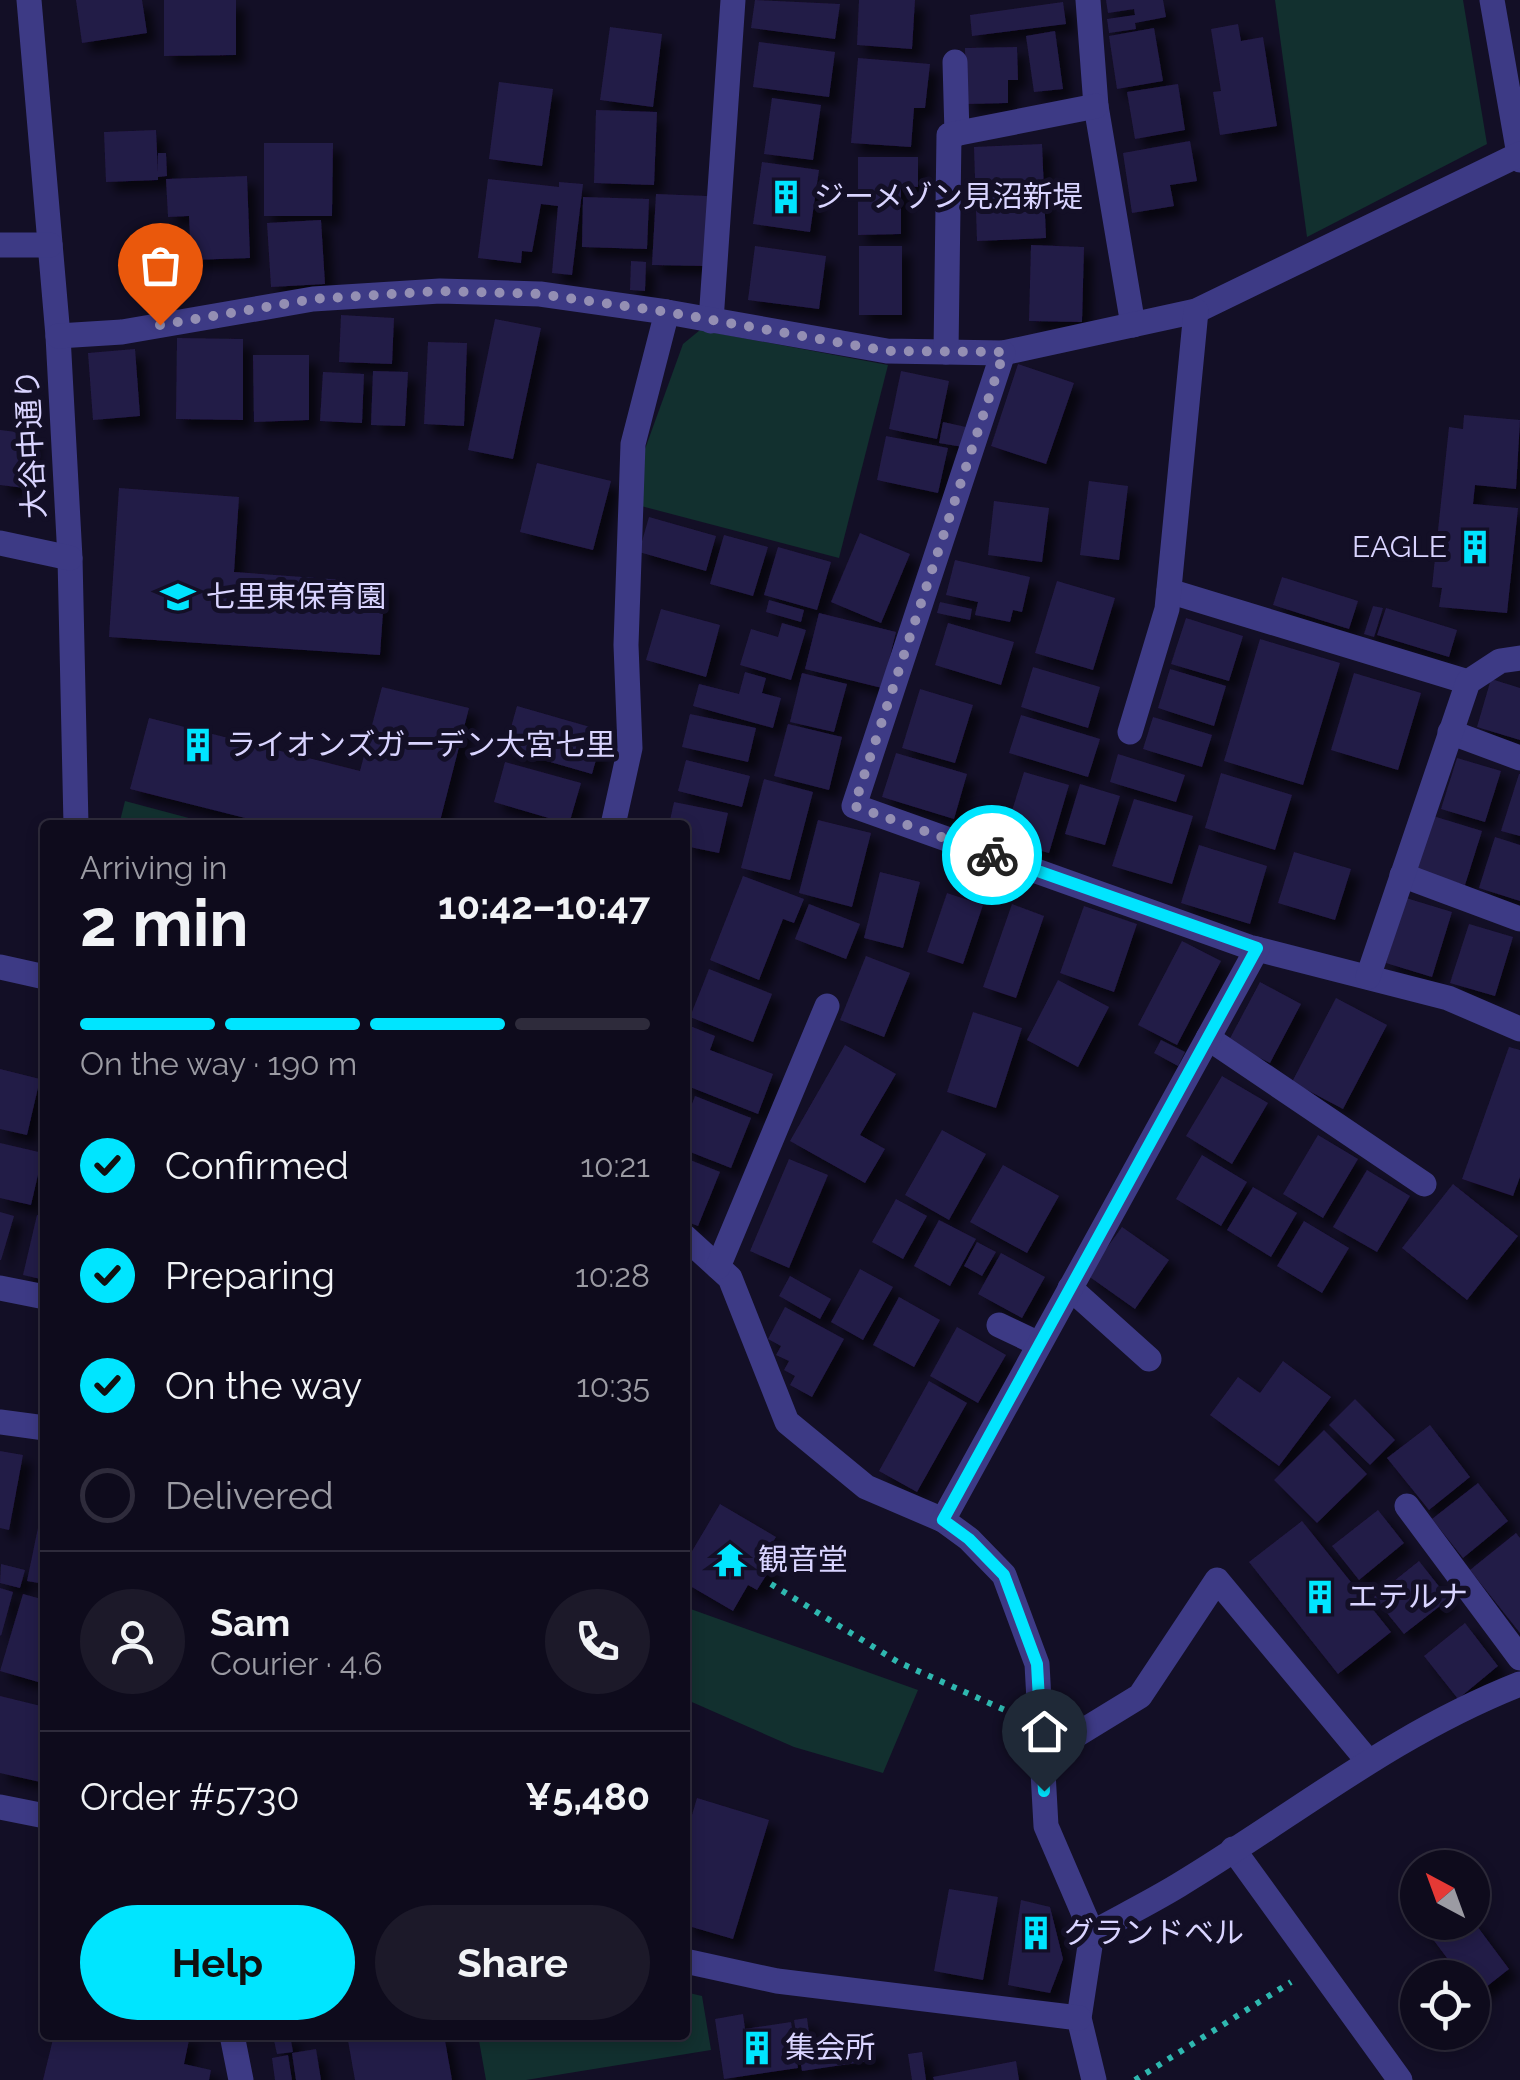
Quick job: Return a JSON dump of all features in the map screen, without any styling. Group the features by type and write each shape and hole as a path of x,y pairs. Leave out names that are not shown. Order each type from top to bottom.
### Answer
{"street":[{"name":"大谷中通り","path":"29,0 58,336 70,558 76,820"},
{"path":"711,321 733,0"},
{"path":"1088,0 1096,106 1133,324"},
{"path":"58,336 122,332 313,299 440,291 540,294 887,351 1004,352 1196,311 1520,156 1492,0"},
{"path":"955,62 957,134"},
{"path":"946,352 949,135 1096,106"},
{"path":"0,245 50,245"},
{"path":"1130,732 1170,591 1196,311"},
{"path":"614,820 630,748 626,646 633,444 667,312"},
{"path":"1004,352 854,806 1257,948 1448,998 1520,1028"},
{"path":"0,543 70,558"},
{"path":"1170,591 1468,682"},
{"path":"1368,978 1468,682 1500,661 1520,658"},
{"path":"1450,732 1520,758"},
{"path":"1402,875 1520,919"},
{"path":"943,1520 1257,948"},
{"path":"0,967 40,975"},
{"path":"718,1266 827,1006"},
{"path":"1208,1038 1424,1184"},
{"path":"690,1241 730,1278 788,1422 866,1487 943,1520 969,1539 1004,1575 1037,1664 1046,1826 1092,1933 1079,2018 1094,2080"},
{"path":"0,1288 40,1295"},
{"path":"1070,1288 1149,1360"},
{"path":"999,1325 1039,1344"},
{"path":"0,1422 40,1427"},
{"path":"1407,1506 1520,1658"},
{"path":"1042,1756 1140,1696 1217,1580 1368,1761"},
{"path":"1092,1933 1180,1884 1368,1761 1461,1707 1520,1684"},
{"path":"0,1807 40,1815"},
{"path":"1233,1849 1400,2080"},
{"path":"690,1963 778,1981 1079,2018"},
{"path":"233,2040 241,2080"}],"path":[{"path":"771,1584 898,1662 1040,1726"},
{"path":"1136,2080 1316,1965"}],"green space":[{"path":"1275,0 1463,0 1487,144 1307,237"},
{"path":"700,330 888,365 839,558 641,506 645,449 683,344"},
{"path":"125,801 196,820 120,820"},
{"path":"690,1609 918,1690 883,1773 794,1747 690,1701"},
{"path":"690,1993 702,1996 711,2050 526,2080 486,2080 479,2040 690,2040"}],"building":[{"path":"76,0 142,0 147,33 82,43"},
{"path":"164,0 236,0 236,55 164,56"},
{"path":"755,0 840,4 835,39 751,28"},
{"path":"859,0 915,0 912,49 857,45"},
{"path":"1106,0 1163,0 1166,17 1135,23 1136,29 1109,33 1107,19 1135,15 1134,9 1108,13"},
{"path":"1063,2 1066,24 972,36 970,15"},
{"path":"1238,24 1241,41 1263,37 1277,126 1220,135 1213,92 1221,91 1211,29"},
{"path":"610,27 662,34 653,107 600,100"},
{"path":"1154,28 1163,81 1117,89 1109,36"},
{"path":"1055,31 1063,89 1034,92 1026,36"},
{"path":"759,42 835,52 829,97 753,87"},
{"path":"1017,47 1018,80 1008,80 1008,103 966,104 965,48"},
{"path":"858,58 930,64 925,108 914,108 911,147 851,143"},
{"path":"499,82 553,89 542,166 489,159"},
{"path":"1178,84 1185,130 1135,139 1127,92"},
{"path":"772,98 821,105 813,160 764,154"},
{"path":"596,110 657,112 654,185 594,183"},
{"path":"156,130 158,173 158,153 166,153 167,176 158,180 106,182 104,132"},
{"path":"1190,141 1197,181 1170,185 1174,206 1132,213 1123,153"},
{"path":"264,143 333,143 332,216 264,216"},
{"path":"1042,144 1046,238 977,241 974,147"},
{"path":"858,157 918,157 918,187 901,186 901,234 858,235"},
{"name":"ジーメゾン見沼新堤","path":"762,162 819,170 810,232 753,224"},
{"path":"247,176 250,258 191,260 189,216 168,217 166,179"},
{"path":"488,179 559,187 559,182 583,184 572,275 552,273 558,206 541,204 532,252 522,251 521,263 478,258"},
{"path":"656,194 708,196 705,266 652,265"},
{"path":"583,197 649,199 647,249 582,247"},
{"path":"321,220 325,284 271,287 267,223"},
{"path":"1031,245 1084,247 1082,322 1029,321"},
{"path":"755,246 826,256 819,309 748,300"},
{"path":"859,246 902,246 902,315 859,315"},
{"path":"631,261 646,262 645,291 630,290"},
{"path":"341,315 394,318 392,364 339,362"},
{"path":"495,319 541,328 513,459 468,450"},
{"path":"177,338 243,339 243,420 176,419"},
{"path":"428,342 467,343 464,426 424,424"},
{"path":"135,349 140,416 93,420 88,353"},
{"path":"253,355 309,355 309,420 254,422"},
{"path":"1018,364 1074,383 1046,464 991,446"},
{"path":"373,371 408,372 405,426 371,425"},
{"path":"901,371 949,381 937,439 889,429"},
{"path":"323,372 364,374 362,423 320,421"},
{"name":"EAGLE","path":"1464,415 1520,420 1516,489 1475,485 1473,504 1518,508 1507,613 1439,607 1442,588 1432,587 1449,427 1463,429"},
{"path":"943,422 966,427 963,447 939,443"},
{"path":"0,430 32,434 25,488 0,485"},
{"path":"886,436 948,448 938,493 877,480"},
{"path":"537,463 611,481 593,550 520,532"},
{"path":"1089,481 1128,486 1119,560 1080,555"},
{"path":"119,488 239,497 234,572 385,583 380,655 109,637"},
{"path":"994,501 1049,508 1042,562 988,555"},
{"path":"649,517 716,536 706,571 639,552"},
{"path":"860,533 910,554 881,623 831,602"},
{"path":"724,535 768,547 753,596 710,584"},
{"path":"778,547 831,562 817,610 764,595"},
{"path":"955,560 1030,577 1022,612 1013,610 1010,622 975,615 978,602 946,595"},
{"path":"1282,577 1358,601 1349,629 1273,605"},
{"path":"1057,581 1115,598 1093,670 1035,653"},
{"path":"769,600 804,610 801,622 766,612"},
{"path":"940,602 972,609 970,620 937,613"},
{"path":"1373,606 1383,608 1374,637 1364,634"},
{"path":"1386,608 1457,630 1449,657 1377,635"},
{"path":"661,609 720,625 706,677 646,660"},
{"path":"819,613 896,632 882,688 805,669"},
{"path":"1186,618 1243,636 1229,681 1171,664"},
{"path":"782,623 806,630 791,680 740,665 751,629 778,637"},
{"path":"948,623 1014,642 1001,685 935,665"},
{"path":"1260,639 1340,663 1303,785 1224,761"},
{"path":"1033,667 1100,687 1088,728 1021,707"},
{"path":"1170,669 1226,686 1214,726 1158,708"},
{"path":"745,672 766,678 762,693 781,698 773,728 693,706 699,684 739,694"},
{"path":"802,673 847,684 834,732 790,722"},
{"path":"1354,673 1421,693 1398,770 1331,750"},
{"path":"1491,679 1520,688 1520,740 1477,727"},
{"name":"ライオンズガーデン大宮七里","path":"382,687 469,708 440,820 253,820 130,789 149,718 360,771"},
{"path":"920,689 973,705 955,763 902,748"},
{"path":"517,706 604,731 592,774 505,749"},
{"path":"690,714 756,728 748,762 682,747"},
{"path":"1021,715 1100,739 1088,777 1009,753"},
{"path":"1153,717 1212,735 1202,767 1143,749"},
{"path":"788,724 842,737 829,790 774,776"},
{"path":"896,753 967,774 954,819 882,797"},
{"path":"1118,754 1185,775 1176,802 1110,782"},
{"path":"1457,758 1501,771 1485,822 1441,809"},
{"path":"686,760 750,776 742,807 678,791"},
{"path":"505,762 581,783 570,820 555,820 494,802"},
{"path":"1024,772 1069,785 1049,853 1003,840"},
{"path":"1221,773 1292,795 1275,850 1205,828"},
{"path":"1520,774 1520,836 1501,831"},
{"path":"764,779 813,792 790,880 741,868"},
{"path":"1080,784 1120,796 1105,845 1065,834"},
{"path":"1134,799 1193,816 1172,884 1112,866"},
{"path":"674,802 728,813 719,853 690,847 690,820 670,820"},
{"path":"1433,816 1482,831 1465,885 1416,870"},
{"path":"818,820 871,833 852,907 799,893"},
{"path":"1495,837 1520,845 1520,901 1479,888"},
{"path":"1199,845 1267,866 1250,924 1181,903"},
{"path":"1294,852 1351,869 1335,920 1278,903"},
{"path":"880,872 920,882 903,948 864,938"},
{"path":"743,876 804,899 794,923 783,919 759,980 710,960"},
{"path":"947,893 983,905 963,964 927,952"},
{"path":"1406,898 1452,912 1432,977 1386,963"},
{"path":"809,904 860,924 846,959 795,939"},
{"path":"1012,904 1044,916 1016,998 983,987"},
{"path":"1084,906 1137,924 1114,992 1060,973"},
{"path":"1469,924 1513,937 1495,996 1450,983"},
{"path":"1182,941 1221,961 1177,1045 1138,1025"},
{"path":"866,956 910,973 884,1037 840,1020"},
{"path":"709,969 772,994 753,1042 690,1017"},
{"path":"1058,980 1109,1007 1078,1067 1027,1040"},
{"path":"1260,982 1301,1004 1270,1063 1228,1042"},
{"path":"1336,998 1387,1025 1343,1109 1292,1082"},
{"path":"973,1012 1022,1028 996,1108 947,1092"},
{"path":"690,1026 715,1036 710,1050 773,1074 758,1114 690,1087"},
{"path":"1161,1040 1185,1052 1178,1066 1154,1053"},
{"path":"845,1045 896,1074 860,1135 885,1149 865,1183 790,1141"},
{"path":"1509,1047 1520,1050 1520,1177 1513,1196 1462,1179"},
{"path":"0,1069 40,1079 27,1135 0,1129"},
{"path":"1222,1076 1268,1103 1232,1164 1186,1136"},
{"path":"695,1096 751,1118 731,1168 690,1152 690,1109"},
{"path":"942,1130 986,1154 949,1220 905,1195"},
{"path":"1318,1135 1358,1159 1323,1218 1283,1194"},
{"path":"0,1143 40,1152 31,1205 0,1198"},
{"path":"1202,1155 1247,1182 1221,1226 1176,1199"},
{"path":"789,1159 828,1175 789,1268 750,1251"},
{"path":"690,1160 720,1172 698,1226 690,1223"},
{"path":"1003,1165 1059,1196 1027,1253 970,1222"},
{"path":"1367,1170 1410,1196 1377,1252 1333,1227"},
{"path":"1453,1184 1518,1236 1467,1300 1402,1248"},
{"path":"1253,1187 1297,1213 1271,1257 1227,1230"},
{"path":"896,1199 927,1216 903,1259 872,1242"},
{"path":"0,1212 14,1216 1,1260 0,1260"},
{"path":"37,1215 40,1216 40,1279 23,1275"},
{"path":"939,1220 976,1239 950,1286 914,1266"},
{"path":"1304,1221 1349,1248 1322,1293 1277,1266"},
{"path":"1122,1227 1169,1260 1135,1309 1087,1275"},
{"path":"977,1242 996,1252 982,1276 964,1266"},
{"path":"1001,1253 1045,1277 1022,1318 978,1294"},
{"path":"860,1269 893,1287 863,1340 831,1322"},
{"path":"790,1276 831,1299 820,1319 779,1296"},
{"path":"899,1297 940,1320 914,1367 873,1345"},
{"path":"785,1307 844,1339 812,1397 790,1385 795,1376 784,1370 789,1361 776,1355 781,1346 768,1339"},
{"path":"957,1327 1006,1355 978,1403 930,1376"},
{"path":"1283,1361 1331,1397 1279,1466 1210,1415 1238,1377 1260,1393"},
{"path":"929,1381 967,1403 917,1492 879,1471"},
{"path":"1355,1399 1395,1440 1370,1465 1329,1425"},
{"path":"1430,1425 1470,1477 1429,1510 1387,1458"},
{"path":"1324,1430 1367,1474 1317,1523 1274,1480"},
{"path":"0,1451 23,1455 9,1530 0,1528"},
{"path":"1478,1483 1508,1521 1463,1558 1432,1519"},
{"path":"720,1504 776,1537 761,1560 772,1566 757,1590 748,1585 733,1611 690,1586 690,1555"},
{"path":"1378,1510 1404,1543 1359,1580 1332,1546"},
{"name":"エテルナ","path":"1302,1521 1391,1632 1338,1674 1249,1562"},
{"path":"39,1523 40,1523 40,1583 27,1581"},
{"path":"1516,1533 1520,1538 1520,1633 1470,1570"},
{"path":"1419,1561 1449,1599 1404,1634 1374,1597"},
{"path":"1,1564 25,1570 20,1588 0,1583"},
{"path":"0,1588 13,1592 1,1636 0,1635"},
{"path":"23,1594 40,1599 40,1683 0,1671"},
{"path":"1465,1623 1498,1666 1458,1699 1424,1656"},
{"path":"0,1696 40,1706 40,1782 0,1773"},
{"path":"697,1798 769,1820 733,1939 690,1926 690,1822"},
{"path":"949,1889 998,1897 983,1980 934,1971"},
{"name":"グランドベル","path":"1021,1900 1050,1907 1063,1959 1050,1993 1008,1985"},
{"path":"1434,1940 1487,1940 1509,1969 1490,1984 1490,1960 1448,1960"},
{"name":"集会所","path":"743,2014 745,2029 791,2022 798,2068 724,2079 715,2019"},
{"path":"807,2018 812,2056 874,2047 876,2060 802,2071 794,2020"},
{"path":"53,2040 189,2040 184,2064 211,2070 209,2080 43,2080"},
{"path":"274,2040 291,2040 293,2052 277,2054"},
{"path":"348,2040 445,2040 452,2080 355,2080"},
{"path":"316,2049 321,2080 296,2080 292,2053"},
{"path":"922,2052 926,2080 912,2080 908,2054"},
{"path":"288,2055 292,2080 275,2080 272,2058"},
{"path":"1016,2061 1019,2080 933,2077"}],"way so far":[{"path":"160,325 313,299 440,291 540,294 887,351 1004,352 854,806 992,855"}],"place":[{"name":"ジーメゾン見沼新堤","path":"786,197"},
{"name":"EAGLE","path":"1475,547"},
{"name":"七里東保育園","path":"178,597"},
{"name":"ライオンズガーデン大宮七里","path":"198,745"},
{"name":"観音堂","path":"730,1560"},
{"name":"エテルナ","path":"1320,1597"},
{"name":"グランドベル","path":"1036,1933"},
{"name":"集会所","path":"757,2048"}],"route":[{"path":"992,855 1257,948 943,1520 969,1539 1004,1575 1037,1664 1044,1791"}]}
